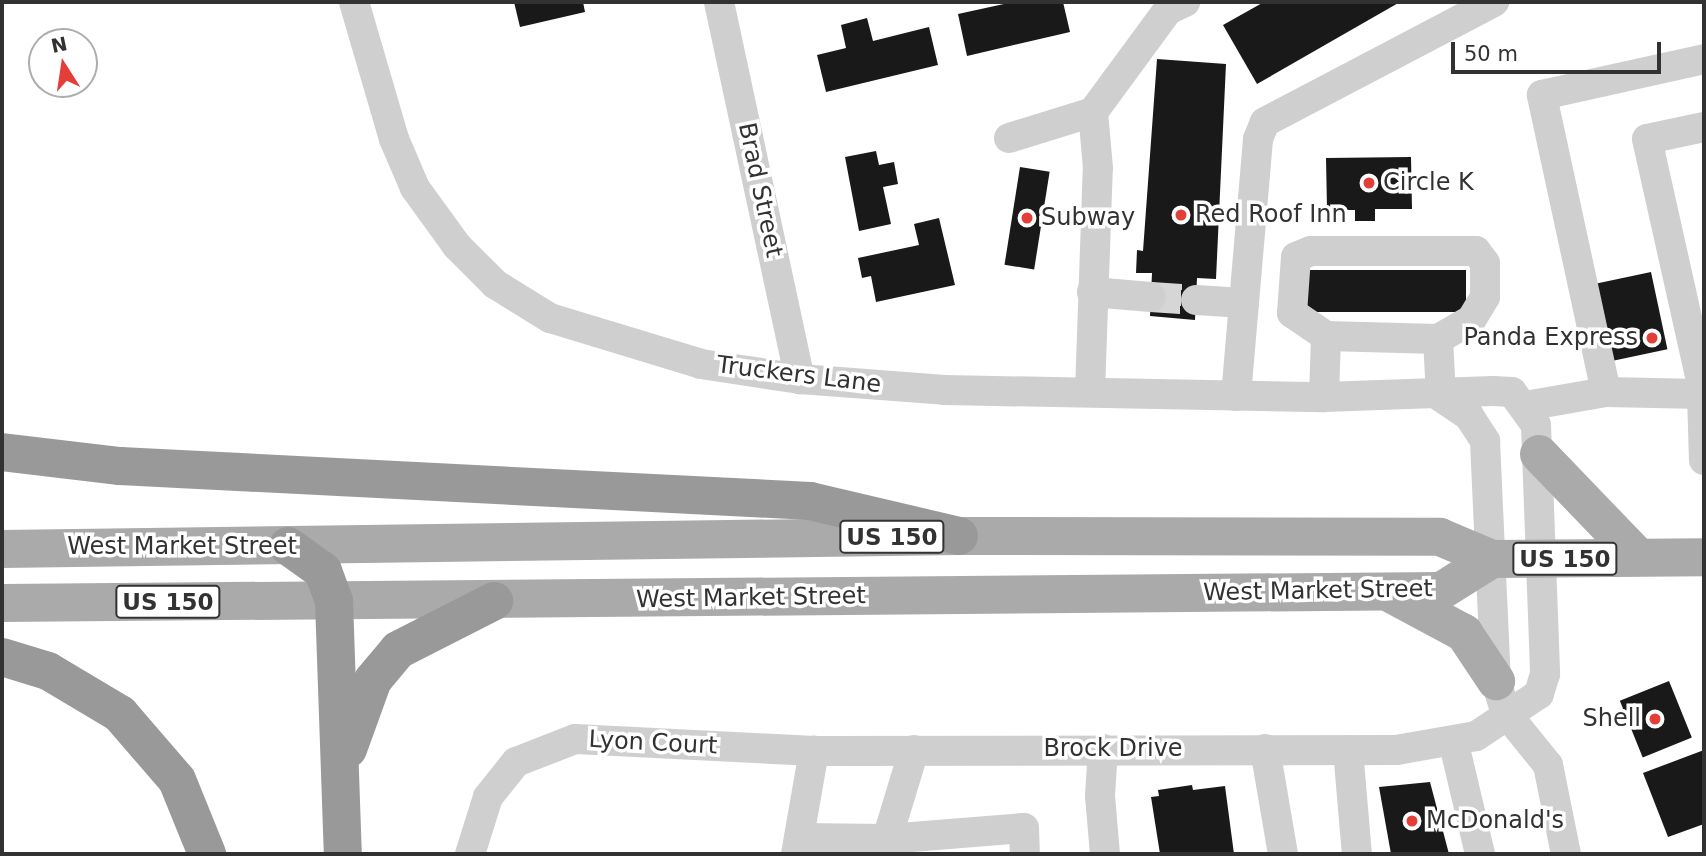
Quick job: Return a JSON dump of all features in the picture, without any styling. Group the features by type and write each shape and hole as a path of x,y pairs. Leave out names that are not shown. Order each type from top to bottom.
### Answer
{"highway":[{"path":"2,452 120,467 810,501 959,536"},
{"path":"288,546 323,571 334,601 343,764 343,854"},
{"path":"343,764 373,680 398,650 494,601"},
{"path":"2,657 69,682 128,722 177,780 207,854"}],"main road":[{"path":"1539,454 1638,557"},
{"name":"West Market Street","path":"2,549 959,536 1440,537 1492,559 1704,556"},
{"name":"West Market Street","path":"2,603 494,601 1441,591 1492,559"},
{"path":"1385,591 1464,633 1501,697"}],"street":[{"name":"Truckers Lane","path":"354,2 394,139 415,188 457,246 495,284 550,318 619,343 701,364 800,379 945,390 1324,397 1441,397 1512,392 1526,406"},
{"name":"Brad Street","path":"721,2 800,379"},
{"path":"1009,138 1093,112 1168,10 1185,2"},
{"path":"1236,396 1258,139 1265,122 1494,2"},
{"path":"1606,392 1542,95 1704,59"},
{"path":"1090,392 1098,168 1093,112"},
{"path":"1704,127 1647,139 1703,394 1704,460"},
{"path":"1311,251 1476,251 1485,263 1485,297 1471,320 1438,339 1326,336 1292,313 1296,257 1311,251"},
{"path":"1092,292 1151,297"},
{"path":"1196,300 1244,303"},
{"path":"1324,397 1326,336"},
{"path":"1438,339 1441,397 1469,416 1485,441 1501,697 1548,765 1566,854"},
{"path":"1543,559 1536,425 1526,406 1606,392 1703,394"},
{"name":"Brock Drive","path":"814,751 1348,750 1454,744 1490,728 1501,697 1539,694 1545,674 1543,559"},
{"name":"Lyon Court","path":"470,854 488,797 516,762 543,748 575,739 814,751"},
{"path":"1454,744 1480,854"},
{"path":"1103,749 1100,796 1105,854"},
{"path":"1265,749 1283,854"},
{"path":"885,847 914,750"},
{"path":"1348,750 1357,854"},
{"path":"814,751 797,846 885,847 1024,828 1025,854"}],"building":[{"path":"514,2 583,2 585,12 520,27"},
{"path":"1013,2 1063,2 1070,32 967,56 958,14"},
{"path":"1264,2 1400,2 1257,84 1223,25"},
{"path":"867,18 873,41 929,27 938,65 826,92 817,55 846,48 841,25"},
{"name":"Red Roof Inn","path":"1157,59 1226,64 1216,279 1197,278 1195,320 1150,316 1152,273 1136,273 1137,250 1143,251"},
{"path":"876,151 879,165 894,162 898,184 883,187 891,224 859,231 845,157"},
{"name":"Circle K","path":"1411,157 1412,209 1375,209 1375,221 1355,221 1355,210 1327,210 1326,158"},
{"name":"Subway","path":"1020,167 1050,172 1034,269 1005,265"},
{"path":"939,218 955,285 876,302 871,276 862,278 858,258 919,245 914,224"},
{"name":"Circle K","path":"1304,270 1466,270 1466,312 1304,312"},
{"path":"1651,272 1667,349 1605,363 1588,285"},
{"name":"Shell","path":"1669,681 1692,738 1643,757 1620,701"},
{"path":"1704,750 1704,824 1668,837 1643,773"},
{"name":"McDonald's","path":"1430,782 1449,854 1391,854 1379,787"},
{"path":"1192,785 1193,790 1225,786 1234,854 1160,854 1151,797 1159,796 1158,790"}],"tunnel":[{"path":"1151,297 1196,300"}],"place":[{"name":"Circle K","path":"1369,183"},
{"name":"Red Roof Inn","path":"1181,215"},
{"name":"Subway","path":"1027,218"},
{"name":"Panda Express","path":"1652,338"},
{"name":"Shell","path":"1655,719"},
{"name":"McDonald's","path":"1412,821"}]}
